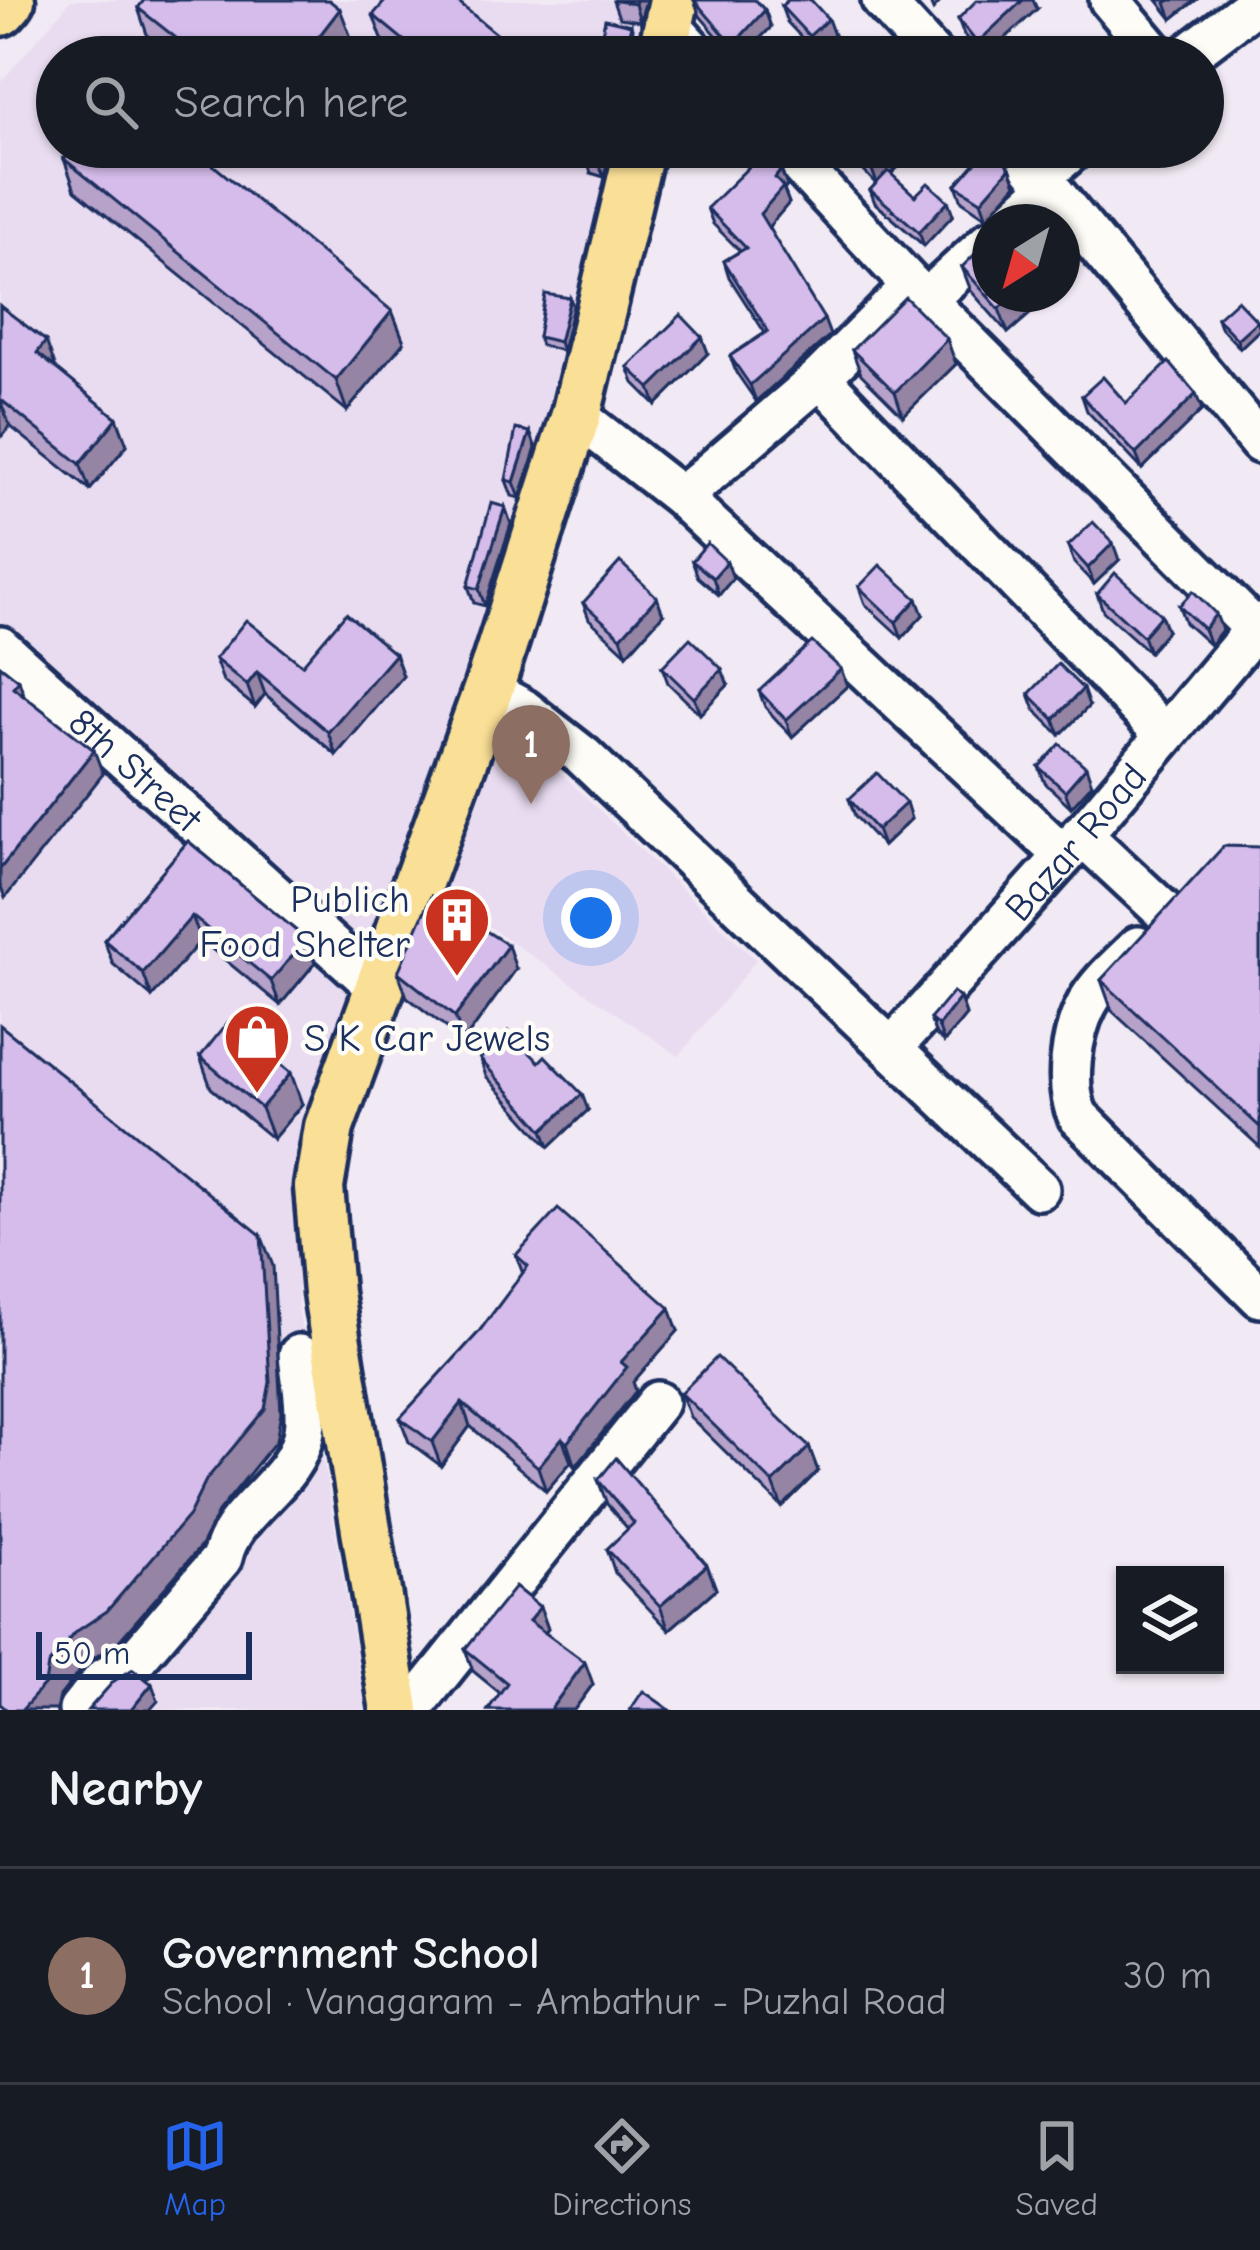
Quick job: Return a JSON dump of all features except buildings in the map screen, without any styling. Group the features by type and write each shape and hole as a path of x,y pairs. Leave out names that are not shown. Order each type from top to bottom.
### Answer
{"highway":[{"path":"0,8 7,0"}],"main road":[{"path":"395,1710 328,1293 319,1187 340,1084 488,690 576,416 635,168"}],"street":[{"path":"882,0 915,36"},
{"path":"1110,0 1140,36"},
{"path":"1213,36 1259,0"},
{"path":"803,168 920,292 1257,626"},
{"path":"1019,204 1036,170 1260,443"},
{"path":"681,497 920,292 972,254"},
{"path":"820,378 1163,733"},
{"path":"576,416 681,497 1073,845 1180,901 1084,1009 1067,1086 1078,1116 1260,1298"},
{"name":"Bazar Road","path":"892,1048 1073,845 1257,626"},
{"name":"8th Street","path":"0,647 376,987"},
{"path":"488,690 523,709 583,756 1039,1189"},
{"path":"79,1710 119,1666 134,1661 222,1558 225,1542 283,1478 305,1428 299,1354"},
{"path":"411,1710 658,1402"}],"shaded area":[{"path":"71,0 648,0 640,36 40,36"},
{"path":"36,41 36,168 609,168 554,406 300,1169 298,1308 365,1710 0,1710 0,83"},
{"path":"501,716 756,960 679,1056 438,892"}],"place":[{"name":"Government School","path":"531,804"},
{"name":"Publich Food Shelter","path":"457,979"},
{"name":"S K Car Jewels","path":"257,1096"}]}
